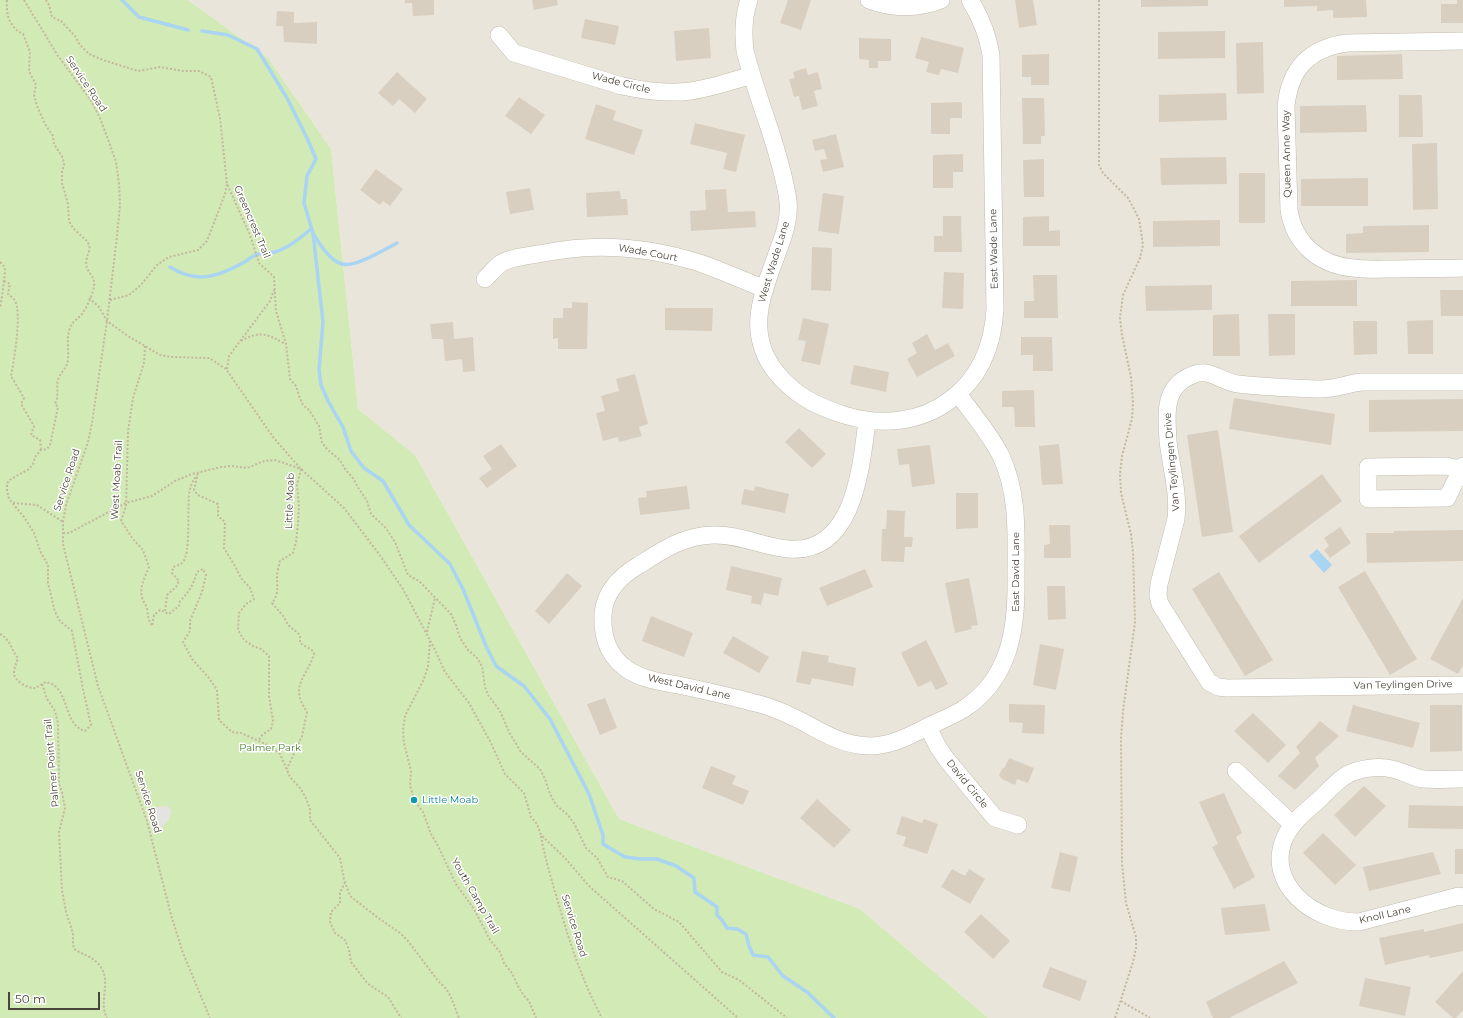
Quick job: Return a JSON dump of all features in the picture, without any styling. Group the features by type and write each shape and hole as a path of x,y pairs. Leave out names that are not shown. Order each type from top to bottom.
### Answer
{"street":[{"name":"West Wade Lane","path":"750,0 744,22 743,36 745,51 780,163 788,203 788,219 784,234 760,305 758,329 764,352 778,375 796,392 811,403 830,411 867,421"},
{"path":"869,0 903,7 917,6 941,0"},
{"name":"East Wade Lane","path":"867,421 881,422 912,418 943,405 958,394 970,382 984,360 992,336 995,309 991,55 984,25 970,0"},
{"name":"Wade Circle","path":"499,35 514,53 639,90 655,92 691,91 752,75"},
{"name":"Queen Anne Way","path":"1463,41 1334,44 1321,49 1304,61 1296,71 1289,88 1286,106 1289,210 1294,229 1308,249 1328,263 1354,269 1463,268"},
{"name":"Wade Court","path":"485,279 502,262 515,258 572,248 618,247 648,250 700,264 765,289"},
{"name":"Van Teylingen Drive","path":"1463,382 1362,382 1351,383 1328,390 1317,390 1236,384 1206,374 1196,374 1187,377 1178,383 1172,390 1168,400 1167,410 1169,452 1178,509 1159,584 1158,595 1160,604 1209,682 1218,687 1463,685"},
{"name":"East David Lane","path":"928,727 961,710 985,691 1001,667 1012,637 1015,619 1016,521 1007,470 993,442 958,394"},
{"name":"West David Lane","path":"867,421 862,460 852,496 845,516 833,535 812,546 800,549 786,549 725,535 700,536 671,544 627,572 610,591 605,602 603,615 605,639 609,650 616,659 626,669 637,675 649,679 755,702 793,717 837,740 850,744 879,746 904,739 928,727"},
{"path":"1446,466 1462,468 1447,498 1368,499 1368,467 1446,466"},
{"name":"David Circle","path":"928,727 938,747 947,760 995,818 1018,826"},
{"name":"Knoll Lane","path":"1463,779 1423,778 1391,768 1380,767 1355,771 1344,777 1293,825 1286,837 1280,861 1286,884 1302,902 1323,916 1348,922 1359,922 1459,896 1463,897"},
{"path":"1236,771 1293,825"}],"path":[{"path":"6,0 7,16 16,30 23,34 30,52 29,72 36,85 34,95 37,106 45,124 53,136 54,144 63,158 64,165 62,171 62,183 68,204 69,222 73,228 88,242 90,249 86,259 86,265 94,280 94,286 82,314 72,323 70,327 67,344 68,358 66,368 59,377 57,387 58,393 55,404 58,407 53,438 47,450 41,450"},
{"name":"Service Road","path":"24,0 58,56 100,118 116,162 120,205 110,300 88,442 66,505 62,522 63,544 98,686 147,821 171,915 183,953 210,1018"},
{"name":"Greencrest Trail","path":"46,0 52,17 61,21 89,54 138,71 160,67 183,71 199,70 211,77 220,118 227,184 250,235 259,263 274,277 276,311 286,344 290,379 296,386 298,396 303,405 309,410 319,426 322,443 340,460 345,470 353,478 367,501 371,514 385,527 396,542 408,575 419,582 451,614 460,638 468,650 478,658 482,666 488,695 500,711 509,732 521,752 540,769 556,805 568,815 586,848 596,858 608,877 622,881 654,909 679,922 722,972 738,980 787,1018"},
{"path":"1099,0 1099,165 1103,173 1128,198 1139,219 1143,245 1140,258 1123,295 1120,318 1122,335 1132,377 1132,419 1122,456 1120,474 1121,493 1131,534 1133,552 1136,622 1123,710 1121,738 1123,887 1136,937 1136,948 1115,1018"},
{"path":"110,300 130,295 141,285 157,265 169,257 198,250 207,241 225,194 227,184"},
{"path":"0,262 4,266 5,271 2,303 0,308"},
{"path":"0,634 12,647 14,654 18,658 15,665 14,674 16,678 23,685 29,688 36,688 46,682 55,686 59,691 73,722 79,729 85,731 91,725 72,631 60,621 55,612 48,583 48,565 41,553 34,533 9,498 7,483 11,479 29,469 33,464 35,457 41,450 40,440 31,435 34,426 21,404 24,398 11,376 18,319 15,301 8,294 10,284 4,281"},
{"path":"226,369 229,356 270,301 274,289"},
{"path":"89,298 98,307 107,321 128,336 160,355 171,357 209,358 226,369 273,437 301,469 344,508 403,589 445,672 473,709 505,774 524,793 531,817 537,824 541,835 565,858 589,886 738,1018"},
{"path":"241,341 250,336 259,334 273,337 286,344"},
{"name":"West Moab Trail","path":"145,346 144,363 133,398 128,432 126,503 121,521 133,540 143,550 149,567 140,588 143,601 147,607 148,617 152,626 154,615 160,610 169,614 179,606 180,601 189,592 197,572 203,569 206,575 202,592 190,621 190,631 183,642 192,659 210,678 216,690 219,720 232,732 258,741"},
{"name":"Little Moab","path":"63,533 69,533 126,503 152,496 184,477 198,473 231,466 247,468 264,461 275,460 301,469 298,484 299,506 296,542 293,553 280,560 277,576 278,591 276,598 272,603 284,617 288,625 300,635 300,642 312,650 314,654 300,682 300,700 307,712 302,736 287,769"},
{"path":"165,611 167,595 176,587 179,581 172,573 173,567 182,563 186,556 188,545 188,507 190,488 198,473"},
{"path":"198,473 194,490 198,495 218,504 218,516 225,522 224,548 241,578 250,588 254,599 246,604 239,613 238,630 244,640 261,649 269,656 269,696 273,721 271,729 263,734 258,741 272,747 280,754 290,776 300,788 310,809 310,820 340,858 345,882 350,896 400,933 408,941 439,982 446,987 459,1018"},
{"path":"13,503 37,505 62,522"},
{"path":"426,633 435,598"},
{"name":"Youth Camp Trail","path":"430,640 428,666 424,679 405,716 403,730 404,743 411,771 410,785 414,800 423,812 431,834 456,884 474,909 490,940 500,952 504,963 512,973 524,996 529,1001 536,1018"},
{"name":"Palmer Point Trail","path":"42,684 47,699 55,711 58,723 60,784 65,808 59,832 62,890 66,912 72,928 74,949 82,955 91,957 103,971 106,986 103,998 104,1010 107,1018"},
{"name":"Service Road","path":"541,835 545,862 570,943 589,994 602,1018"},
{"path":"345,882 340,893 340,903 331,912 330,922 335,933 345,940 349,950 351,962 368,984 388,997 401,1018"},
{"path":"1121,1001 1150,1018"}],"shaded area":[{"path":"188,0 1463,0 1463,1018 988,1018 860,909 619,819 415,455 358,409 331,149 268,58"},
{"path":"168,806 172,812 168,821 158,832 149,808"}],"green space":[{"name":"Palmer Park","path":"0,0 188,0 268,58 331,149 358,409 415,455 619,819 860,909 988,1018 0,1018"}],"water":[{"path":"1317,549 1332,565 1324,573 1309,556"}],"building":[{"path":"405,0 434,0 434,15 413,16 412,3 405,3"},
{"path":"532,0 557,0 558,5 534,10"},
{"path":"788,0 811,0 801,30 780,23"},
{"path":"1015,0 1033,0 1037,25 1019,28"},
{"path":"1141,0 1208,0 1208,6 1141,7"},
{"path":"1284,0 1366,0 1367,17 1333,18 1333,10 1317,11 1317,6 1284,7"},
{"path":"1457,0 1463,0 1463,23 1441,23 1441,4 1457,4"},
{"path":"277,11 294,12 294,23 317,22 317,44 284,42 283,26 276,26"},
{"path":"585,19 619,26 615,45 581,38"},
{"path":"709,28 711,58 676,61 674,31"},
{"path":"1225,31 1225,58 1158,59 1158,32"},
{"path":"921,37 964,48 958,73 941,69 939,75 926,72 929,62 915,58"},
{"path":"859,38 891,39 891,61 878,61 878,68 869,68 869,60 859,59"},
{"path":"1263,42 1264,93 1237,94 1236,43"},
{"path":"1049,54 1049,85 1031,85 1031,77 1022,77 1022,55"},
{"path":"1402,54 1403,79 1337,80 1337,56"},
{"path":"806,68 808,75 818,72 822,89 814,91 818,106 802,110 799,96 794,97 789,79 795,78 793,72"},
{"path":"397,72 427,99 415,113 399,99 393,106 378,93"},
{"path":"1226,93 1227,120 1159,122 1159,95"},
{"path":"1399,95 1422,95 1423,137 1399,137"},
{"path":"519,97 545,115 531,134 505,116"},
{"path":"1022,98 1044,98 1045,136 1041,136 1041,144 1023,144"},
{"path":"962,102 962,118 950,118 950,134 931,134 931,103"},
{"path":"596,104 616,111 613,120 643,130 634,155 585,139"},
{"path":"1366,105 1367,132 1300,133 1300,106"},
{"path":"695,123 745,135 736,172 723,169 727,153 690,144"},
{"path":"836,134 844,167 823,172 820,160 827,159 824,149 815,151 812,140"},
{"path":"1437,143 1438,209 1413,210 1412,144"},
{"path":"963,154 963,172 953,172 953,188 933,188 933,155"},
{"path":"1226,157 1227,184 1161,185 1160,158"},
{"path":"1044,159 1044,197 1024,197 1023,160"},
{"path":"376,169 403,189 390,206 383,201 380,205 360,190"},
{"path":"1239,173 1265,173 1265,223 1239,223"},
{"path":"1368,178 1368,206 1301,206 1301,179"},
{"path":"530,188 534,210 510,214 506,192"},
{"path":"726,189 728,212 755,211 756,227 691,231 690,211 706,210 705,190"},
{"path":"620,191 621,199 627,199 628,215 587,217 586,193"},
{"path":"823,193 844,196 839,234 818,231"},
{"path":"943,216 961,216 962,252 934,252 934,236 943,236"},
{"path":"1049,216 1049,231 1060,230 1060,246 1023,246 1023,217"},
{"path":"1220,220 1220,246 1153,247 1153,221"},
{"path":"1429,225 1429,252 1346,253 1346,234 1363,233 1363,226"},
{"path":"812,247 832,248 831,291 811,290"},
{"path":"944,272 964,273 963,309 942,308"},
{"path":"1033,275 1057,275 1058,318 1024,318 1024,301 1034,301"},
{"path":"1357,280 1357,306 1291,306 1291,281"},
{"path":"1212,285 1212,310 1146,311 1145,286"},
{"path":"1440,290 1463,290 1463,316 1441,316"},
{"path":"572,302 588,303 587,349 558,349 558,338 553,339 553,318 563,318 563,308 572,308"},
{"path":"665,308 713,308 712,331 665,330"},
{"path":"1239,314 1240,356 1213,356 1213,315"},
{"path":"1268,314 1295,314 1295,355 1269,356"},
{"path":"803,318 829,324 820,365 801,361 806,341 798,340"},
{"path":"1433,320 1433,354 1408,354 1407,321"},
{"path":"1353,321 1377,321 1377,354 1354,355"},
{"path":"453,322 454,339 473,337 475,371 463,372 462,359 445,361 443,339 432,339 430,324"},
{"path":"927,334 935,350 948,343 955,356 917,377 907,359 917,353 912,343"},
{"path":"1021,337 1052,337 1053,371 1033,371 1033,355 1021,355"},
{"path":"854,365 889,372 886,392 850,384"},
{"path":"635,374 648,424 639,427 642,436 619,442 618,437 603,441 596,413 605,411 601,396 619,391 616,379"},
{"path":"1034,390 1035,427 1015,427 1014,407 1002,407 1002,391"},
{"path":"1234,398 1335,414 1331,445 1229,429"},
{"path":"1463,399 1463,431 1369,432 1369,400"},
{"path":"799,428 826,454 812,468 785,442"},
{"path":"1218,430 1233,532 1202,537 1187,435"},
{"path":"501,444 517,466 487,488 479,478 492,469 483,456"},
{"path":"1059,444 1063,484 1042,485 1039,446"},
{"path":"930,445 935,484 912,487 909,464 899,465 897,449"},
{"path":"1322,474 1342,501 1259,563 1239,536"},
{"path":"687,486 690,509 640,515 638,498 647,497 646,491"},
{"path":"755,486 789,494 785,513 741,504 744,489 754,491"},
{"path":"956,493 978,493 978,528 956,529"},
{"path":"887,510 905,511 904,537 913,537 912,547 905,547 904,562 881,561 882,529 886,529"},
{"path":"1049,525 1070,525 1071,558 1044,558 1044,545 1050,544"},
{"path":"1340,527 1351,543 1330,558 1324,550 1329,546 1324,538"},
{"path":"1463,530 1463,561 1367,563 1366,533"},
{"path":"731,566 782,578 778,596 764,593 761,605 751,603 752,596 726,590"},
{"path":"865,569 873,587 827,606 819,588"},
{"path":"1365,571 1417,659 1390,675 1338,587"},
{"path":"1219,572 1273,660 1245,676 1192,589"},
{"path":"567,573 582,586 549,624 535,611"},
{"path":"969,578 978,625 971,626 972,629 955,633 945,583"},
{"path":"1047,586 1065,586 1066,619 1048,620"},
{"path":"1463,598 1463,665 1458,674 1430,659"},
{"path":"651,616 693,633 684,657 642,641"},
{"path":"733,636 769,657 759,673 723,653"},
{"path":"926,640 948,684 936,690 931,681 918,687 901,653"},
{"path":"1040,644 1064,649 1056,690 1033,685"},
{"path":"802,651 829,656 828,662 856,668 853,686 812,678 810,685 796,682"},
{"path":"605,698 617,728 600,735 587,704"},
{"path":"1009,704 1045,705 1044,734 1022,733 1023,723 1009,722"},
{"path":"1353,705 1420,723 1413,748 1346,731"},
{"path":"1430,705 1462,705 1462,751 1430,752"},
{"path":"1253,713 1286,745 1268,763 1234,731"},
{"path":"1320,721 1339,736 1315,758 1319,766 1295,790 1278,776 1300,753 1296,747"},
{"path":"1009,758 1034,768 1028,783 1017,779 1015,785 1002,779 999,775"},
{"path":"711,766 736,776 732,784 749,791 743,805 702,788"},
{"path":"1364,786 1386,806 1355,837 1334,815"},
{"path":"1224,793 1242,833 1236,837 1255,877 1234,889 1212,847 1218,844 1199,802"},
{"path":"817,799 851,830 834,848 800,818"},
{"path":"1409,805 1463,806 1463,829 1408,828"},
{"path":"902,816 922,823 924,819 938,824 927,854 903,846 906,837 896,834"},
{"path":"1323,833 1356,865 1335,885 1303,853"},
{"path":"1455,849 1463,849 1463,874 1455,874"},
{"path":"1060,852 1078,857 1070,892 1051,888"},
{"path":"1433,852 1441,874 1369,891 1363,867"},
{"path":"952,869 965,876 969,869 985,879 970,904 941,887"},
{"path":"1265,904 1270,931 1225,935 1221,908"},
{"path":"981,914 1010,941 993,959 964,932"},
{"path":"1463,923 1463,951 1430,958 1429,955 1385,965 1379,938 1424,929 1424,932"},
{"path":"1284,961 1298,983 1229,1018 1213,1018 1206,1002"},
{"path":"1050,967 1087,981 1080,1001 1042,987"},
{"path":"1463,971 1463,1010 1456,1018 1453,1018 1435,1002"},
{"path":"1365,978 1411,987 1405,1016 1359,1006"}],"waterway":[{"path":"122,0 139,17 188,30"},
{"path":"202,31 228,35 257,49 287,98 316,159 307,176 304,203 313,233 323,322 319,370 321,385 328,401 343,427 351,451 364,468 383,481 409,525 450,564 463,589 486,646 496,666 524,686 550,719 589,794 603,835 603,844 625,857 657,859 676,866 694,878 695,892 717,907 717,915 727,928 737,929 746,934 753,955 768,957 783,976 807,992 834,1018"},
{"path":"170,267 189,276 207,277 216,275 234,268 254,256 275,252 285,248 311,229"},
{"path":"314,235 329,256 333,260 342,264 362,261 397,243"}],"place":[{"name":"Little Moab","path":"414,800"}]}
